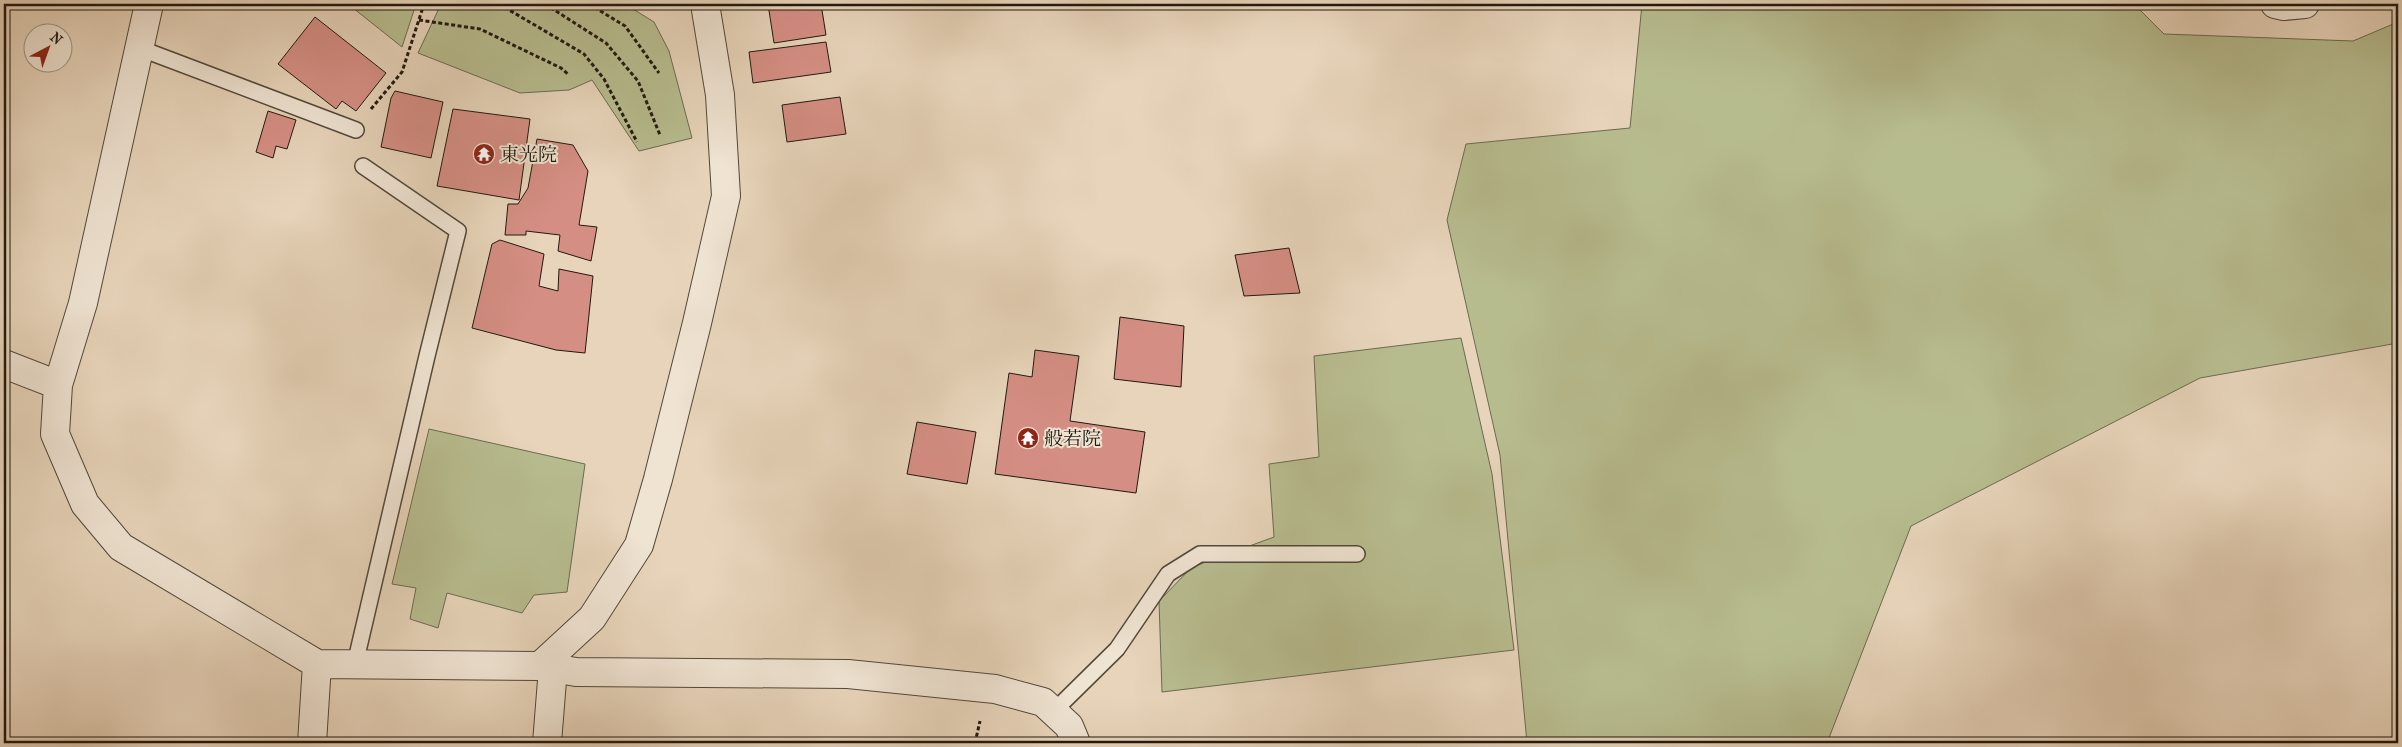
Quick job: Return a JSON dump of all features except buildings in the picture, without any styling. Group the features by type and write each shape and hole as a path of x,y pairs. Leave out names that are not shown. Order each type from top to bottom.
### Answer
{"street":[{"path":"149,4 83,303 58,385 55,434 85,504 120,547 317,664 547,667 576,672 848,674 995,689 1043,702 1069,726 1076,743"},
{"path":"547,743 547,667 592,618 639,545 658,480 726,196 720,96 705,4"},
{"path":"2275,4 2284,6 2305,4"},
{"path":"4,364 58,385"},
{"path":"312,743 317,664"}],"lane":[{"path":"139,48 356,130"},
{"path":"355,664 458,231 363,166"},
{"path":"1053,712 1118,649 1168,574 1200,554 1357,554"}],"path":[{"path":"367,114 402,72 424,4"},
{"path":"499,4 584,54 604,79 637,142"},
{"path":"545,4 606,43 638,81 660,134"},
{"path":"589,4 625,26 659,72"},
{"path":"419,20 480,29 561,68 569,75"}],"green space":[{"path":"355,4 416,4 402,47 353,8"},
{"path":"441,4 625,4 654,22 669,51 692,138 639,151 592,80 569,90 520,93 418,53"},
{"path":"1642,4 2134,4 2164,34 2353,41 2398,22 2398,343 2200,378 1911,526 1827,743 1527,743 1500,455 1447,220 1466,144 1630,128"},
{"path":"1461,338 1492,474 1514,650 1162,692 1159,601 1192,567 1274,537 1269,464 1319,457 1314,356"},
{"path":"429,429 585,464 567,592 534,595 522,613 447,593 438,628 410,619 416,588 392,584"}],"place":[{"name":"東光院","path":"484,154"},
{"name":"般若院","path":"1028,438"}]}
